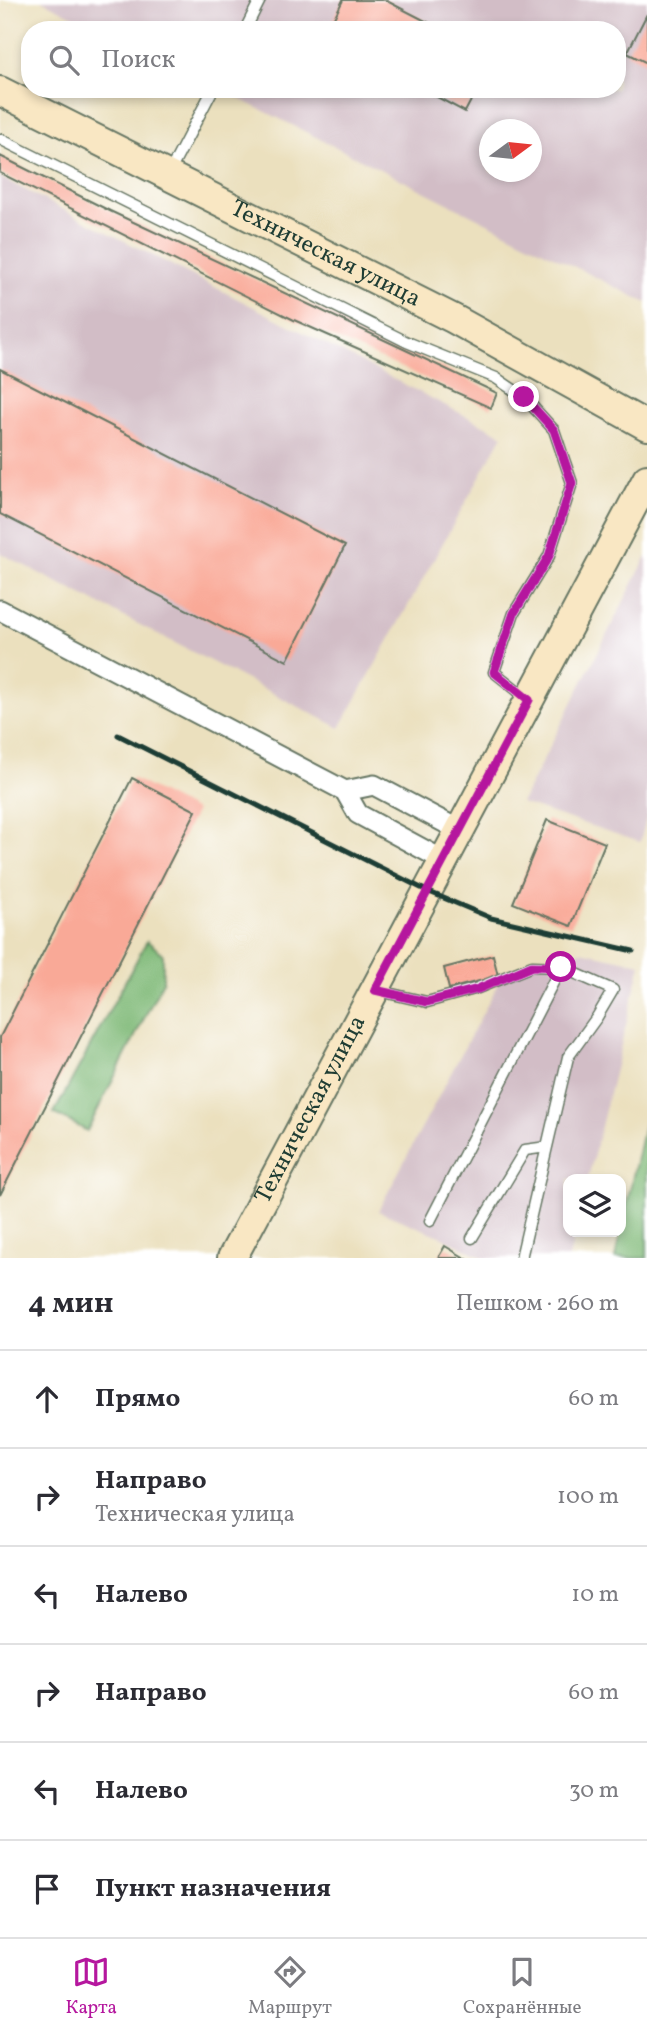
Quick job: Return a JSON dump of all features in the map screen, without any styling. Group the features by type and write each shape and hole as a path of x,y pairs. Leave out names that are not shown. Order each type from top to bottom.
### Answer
{"street":[{"name":"Техническая улица","path":"0,91 454,319 647,426"},
{"name":"Техническая улица","path":"232,1258 647,480"},
{"path":"0,610 345,791 358,814 443,860"},
{"path":"345,791 374,785 459,830"}],"lane":[{"path":"250,21 260,0"},
{"path":"168,175 208,98"},
{"path":"0,139 407,342 496,378 524,397 554,430 572,483 549,556 514,613 494,672 529,700"},
{"path":"375,990 427,1002 478,989 532,966 561,967 613,990 568,1056 521,1258"},
{"path":"430,1221 561,967"},
{"path":"472,1238 525,1150 547,1147"}],"shaded area":[{"path":"41,0 647,0 647,303 238,98 626,98 626,21 83,21"},
{"path":"0,177 503,435 340,728 0,553"},
{"path":"647,556 647,816 640,842 521,803"},
{"path":"581,951 641,964 589,1174 563,1174 563,1237 574,1237 569,1258 484,1258 440,1236 378,1211 505,971"}],"green space":[{"path":"147,941 163,954 163,981 87,1131 54,1113"},
{"path":"647,1112 647,1258 615,1258 620,1237 626,1237 626,1208"}],"building":[{"path":"343,0 385,0 426,21 332,21"},
{"path":"647,14 647,63 627,53"},
{"path":"439,98 472,98 465,112"},
{"path":"0,156 110,211 497,393 491,408 294,320 0,173"},
{"path":"0,369 345,546 287,661 0,514"},
{"path":"132,778 196,811 0,1195 0,1037"},
{"path":"547,820 605,843 571,926 513,903"},
{"path":"493,955 498,976 449,989 444,968"},
{"path":"445,1246 465,1258 438,1258"}],"railway":[{"path":"118,735 427,891 491,918 633,951"}],"route":[{"path":"524,397 554,430 572,483 549,556 514,613 494,672 529,700 375,990 427,1002 478,989 532,966 561,967"}]}
